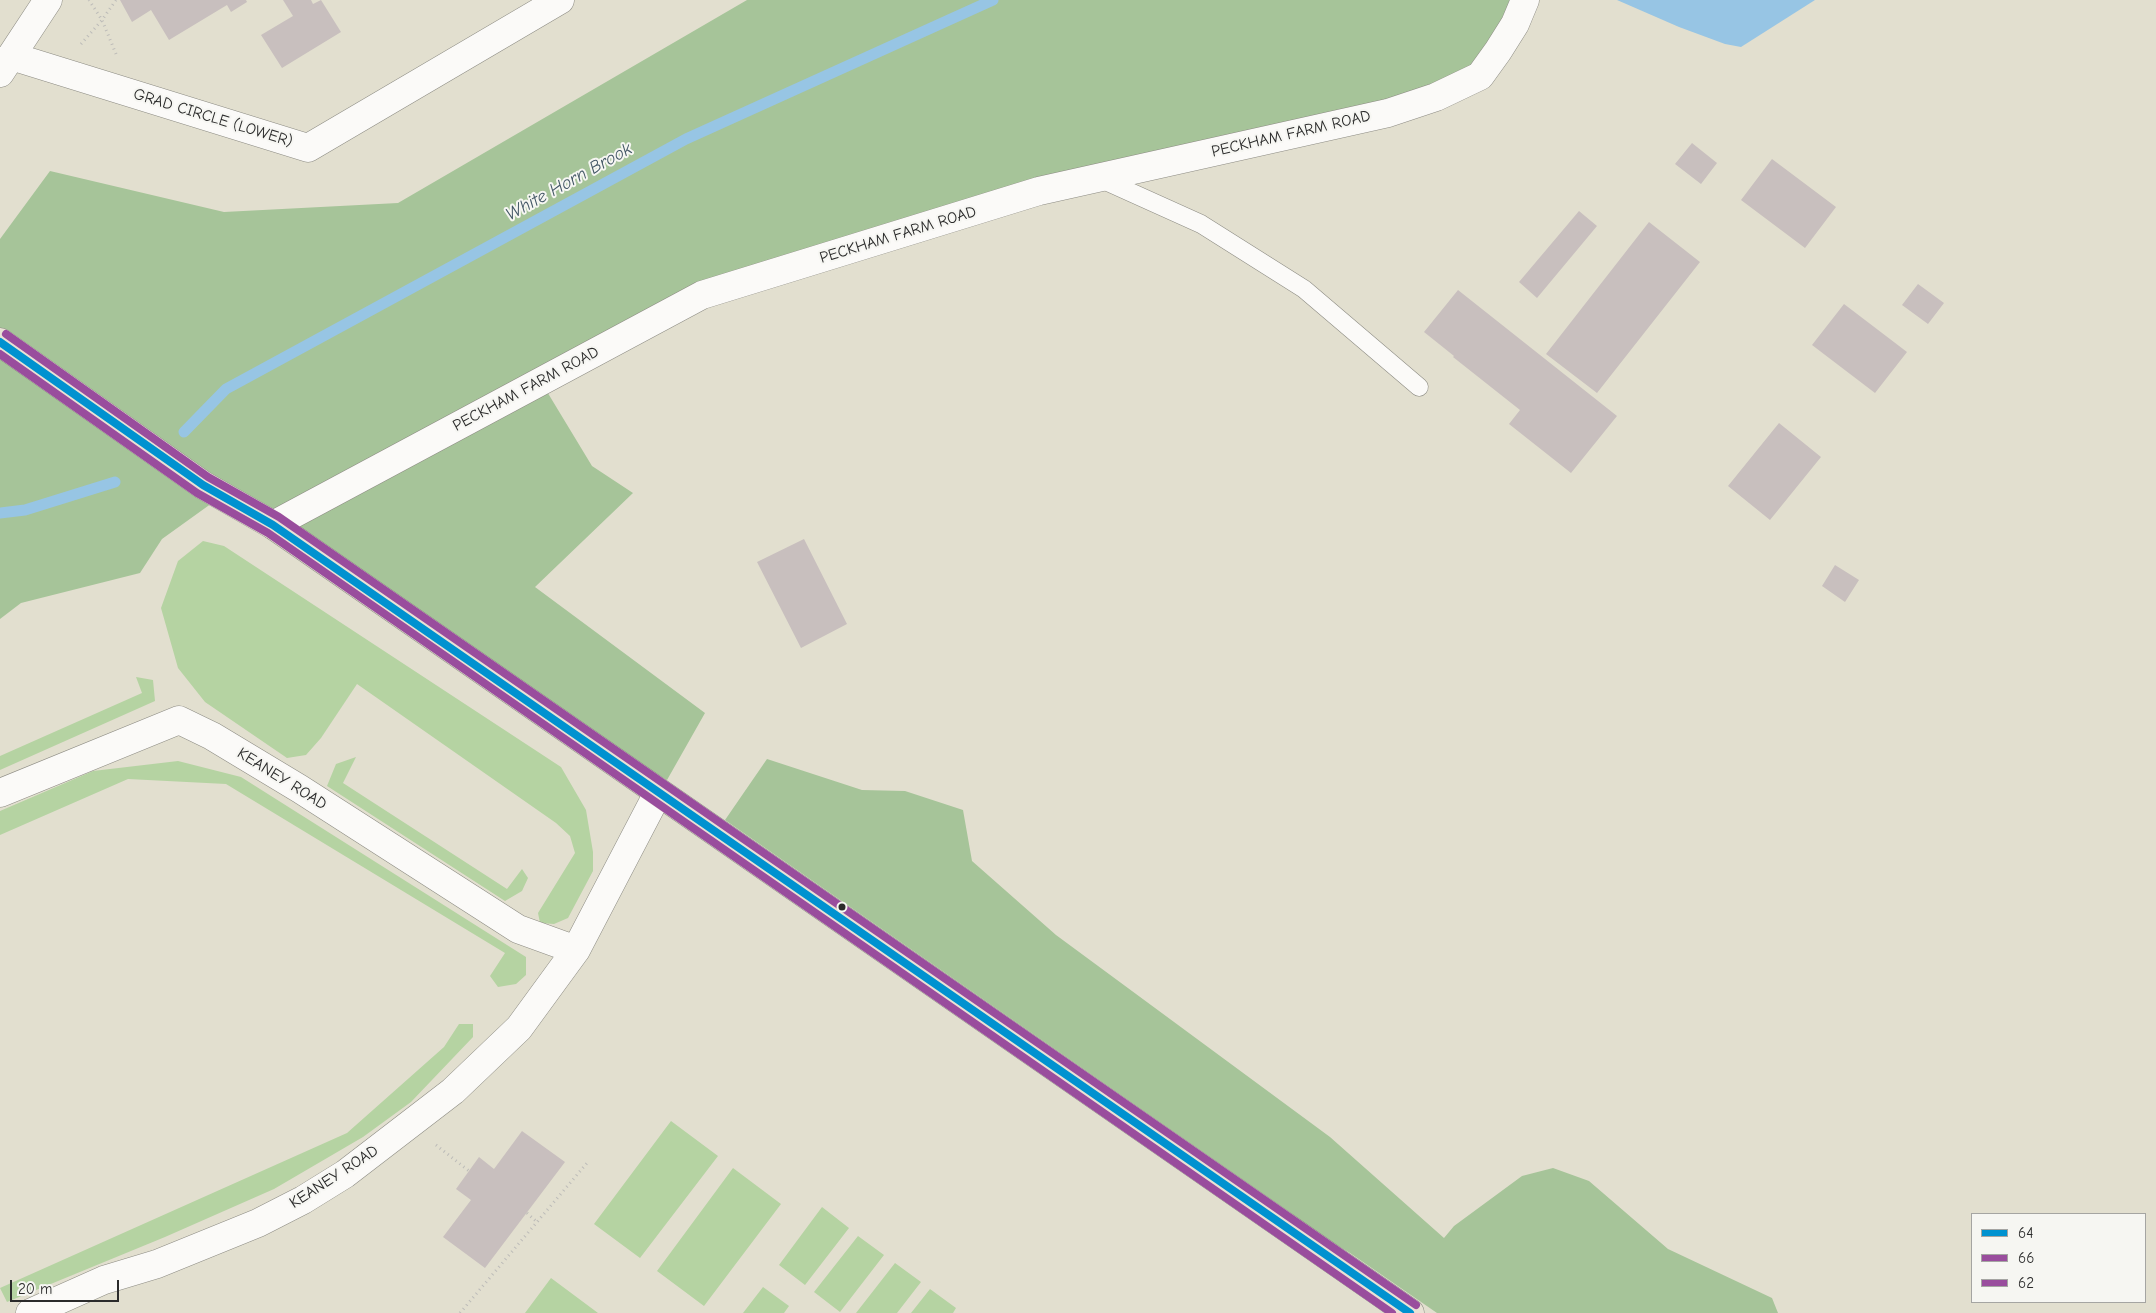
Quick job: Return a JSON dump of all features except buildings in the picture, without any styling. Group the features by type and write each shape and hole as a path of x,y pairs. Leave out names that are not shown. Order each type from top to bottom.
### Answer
{"main road":[{"path":"0,342 203,485 273,525 1410,1313"}],"street":[{"path":"6,65 48,0"},
{"name":"GRAD CIRCLE (LOWER)","path":"6,65 308,148 560,0"},
{"name":"PECKHAM FARM ROAD","path":"273,525 702,295 1039,191 1388,113 1436,97 1480,76 1514,24 1525,0"},
{"name":"KEANEY ROAD","path":"0,793 180,720 212,736 300,789 518,929 576,950"},
{"name":"KEANEY ROAD","path":"30,1313 104,1280 157,1264 258,1223 303,1200 345,1174 453,1091 519,1028 576,950 658,793"}],"lane":[{"path":"1099,178 1200,224 1304,289 1419,387"}],"path":[{"path":"89,0 102,20 117,52 114,60"},
{"path":"76,49 102,20 116,0"},
{"path":"410,1124 469,1171"},
{"path":"460,1313 587,1163"},
{"path":"527,1213 538,1222"}],"green space":[{"path":"747,0 1524,0 1484,76 1039,197 710,295 546,390 592,466 633,493 535,587 705,713 667,780 233,488 162,539 140,573 21,603 0,619 0,239 50,171 224,212 398,203"},
{"path":"203,541 224,546 561,767 586,810 593,852 593,871 568,918 554,924 540,923 538,913 575,853 570,836 556,823 357,684 321,738 306,755 287,758 205,702 178,668 161,608 178,561"},
{"path":"136,677 153,680 155,701 0,770 0,756 142,693"},
{"path":"356,757 343,783 507,889 522,869 528,878 522,891 505,901 327,786 336,764"},
{"path":"767,759 862,790 905,791 963,810 972,861 1056,935 1330,1137 1444,1238 1454,1226 1522,1176 1553,1168 1589,1181 1668,1249 1772,1298 1778,1313 1437,1313 1350,1253 1310,1229 1291,1213 725,820"},
{"path":"178,761 241,777 526,957 526,975 516,984 498,987 490,976 505,953 226,784 128,779 0,835 0,811 93,771"},
{"path":"459,1024 473,1024 473,1037 411,1102 363,1137 274,1189 165,1237 7,1302 0,1288 347,1133 444,1047"},
{"path":"671,1121 718,1156 640,1258 594,1224"},
{"path":"733,1168 781,1204 704,1306 657,1271"},
{"path":"822,1207 849,1228 805,1285 779,1265"},
{"path":"858,1236 884,1255 840,1312 814,1292"},
{"path":"895,1263 921,1282 897,1313 856,1313"},
{"path":"551,1278 598,1313 525,1313"},
{"path":"763,1287 789,1306 784,1313 743,1313"},
{"path":"930,1289 956,1308 953,1313 911,1313"}],"water":[{"path":"1617,0 1815,0 1741,47 1725,44 1679,27"}],"waterway":[{"name":"White Horn Brook","path":"184,432 226,389 686,139 993,0"},
{"name":"White Horn Brook","path":"0,513 25,510 115,482"}],"transit line":[{"name":"62","path":"6,334 208,477 279,517 1416,1305"},
{"name":"64","path":"0,342 203,485 273,525 1410,1313"},
{"name":"66","path":"0,354 197,493 268,533 1392,1313"}]}
